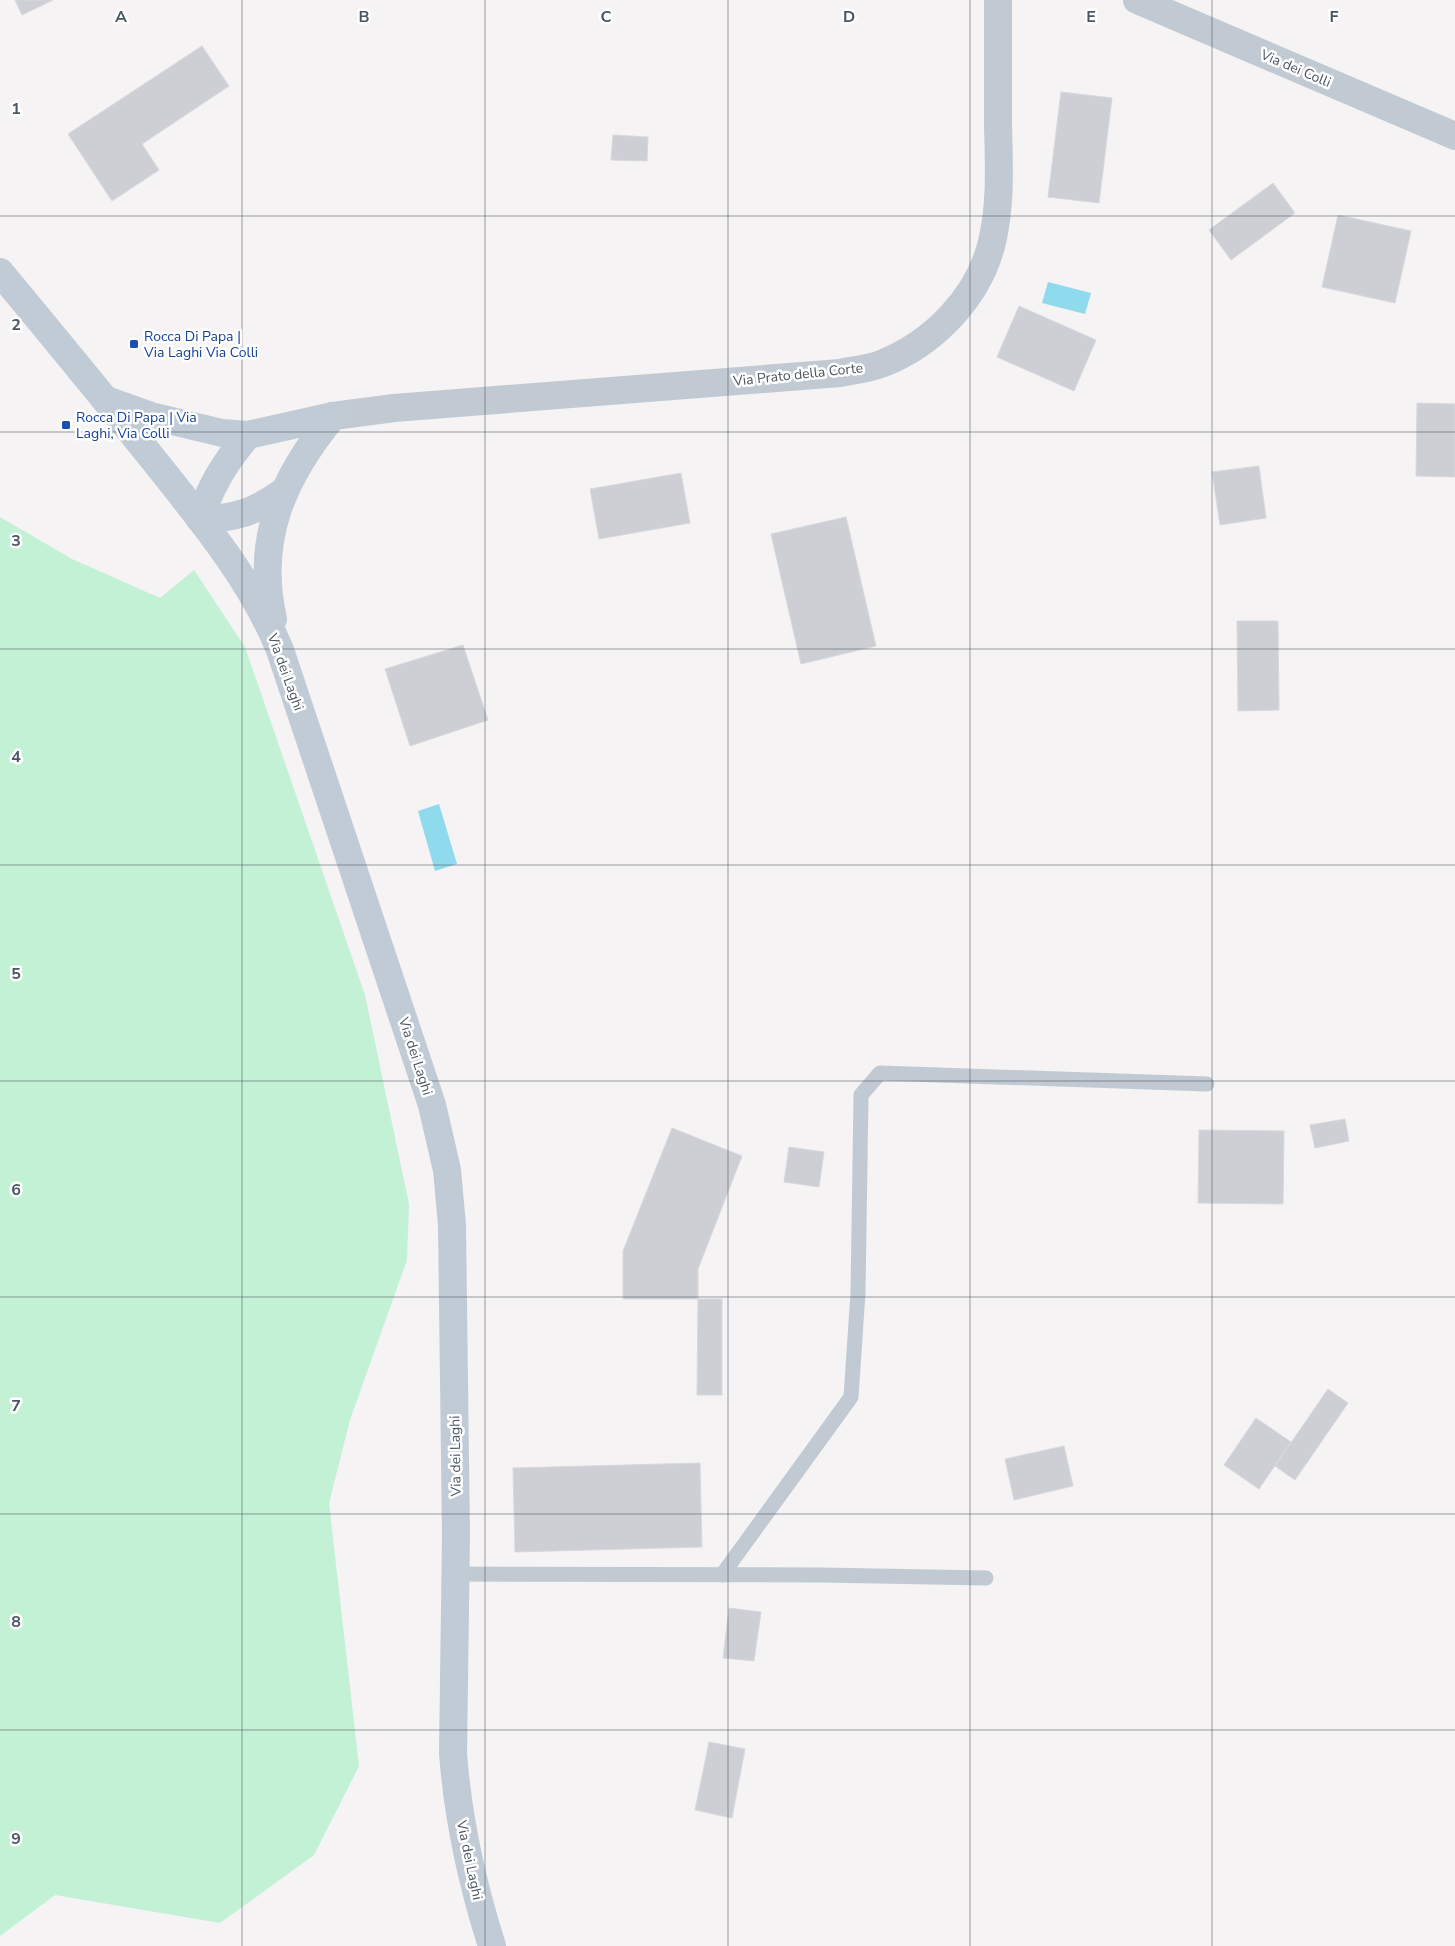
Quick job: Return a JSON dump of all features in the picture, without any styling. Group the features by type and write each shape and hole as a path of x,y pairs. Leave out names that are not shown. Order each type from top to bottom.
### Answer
{"main road":[{"name":"Via dei Laghi","path":"0,272 200,518 256,600 280,650 432,1105 450,1192 452,1225 456,1574 453,1731 456,1781 471,1871 492,1946"},
{"path":"105,400 150,416 195,428 248,435 333,416"},
{"path":"280,650 269,598 267,565 272,533 283,492 302,457 333,416"},
{"path":"248,435 218,475 200,518 216,519 245,514 283,492"}],"street":[{"name":"Via Prato della Corte","path":"333,416 394,408 840,372 880,364 920,343 944,324 968,295 979,278 992,244 998,196 998,0"},
{"name":"Via dei Colli","path":"1137,0 1455,136"}],"lane":[{"path":"722,1575 851,1397 858,1293 861,1095 880,1073 1207,1084"},
{"path":"456,1574 986,1578"}],"green space":[{"path":"0,517 72,559 160,598 194,570 245,647 365,995 409,1204 407,1260 350,1420 329,1503 359,1766 314,1855 220,1923 55,1895 0,1936"}],"water":[{"path":"1048,282 1091,293 1085,314 1042,303"},
{"path":"439,804 457,864 435,871 418,811"}],"building":[{"path":"15,0 53,0 22,15"},
{"path":"202,46 229,86 142,144 159,170 112,201 68,134"},
{"path":"1061,92 1112,98 1099,203 1048,197"},
{"path":"613,135 648,137 647,161 611,160"},
{"path":"1273,183 1295,213 1231,260 1209,230"},
{"path":"1338,215 1411,231 1395,303 1322,287"},
{"path":"1019,306 1096,340 1074,391 997,357"},
{"path":"1417,403 1455,404 1455,477 1416,476"},
{"path":"1259,466 1266,518 1220,525 1212,472"},
{"path":"681,473 690,523 599,539 590,489"},
{"path":"846,517 876,646 801,664 771,534"},
{"path":"1237,621 1278,621 1279,710 1238,711"},
{"path":"463,645 488,720 410,746 385,669"},
{"path":"1345,1119 1349,1141 1315,1148 1310,1125"},
{"path":"672,1128 742,1156 698,1269 698,1299 623,1299 623,1251"},
{"path":"1199,1130 1284,1131 1283,1204 1198,1203"},
{"path":"789,1147 824,1152 819,1187 784,1182"},
{"path":"698,1299 722,1299 722,1395 697,1395"},
{"path":"1328,1389 1348,1403 1295,1480 1275,1466"},
{"path":"1256,1418 1291,1442 1259,1489 1224,1465"},
{"path":"1064,1446 1073,1486 1014,1500 1005,1459"},
{"path":"700,1463 702,1547 515,1552 513,1468"},
{"path":"729,1608 761,1612 754,1661 723,1658"},
{"path":"709,1742 745,1749 732,1818 695,1810"}],"place":[{"name":"Rocca Di Papa | Via Laghi Via Colli","path":"134,344"},
{"name":"Rocca Di Papa | Via Laghi, Via Colli","path":"66,425"}]}
